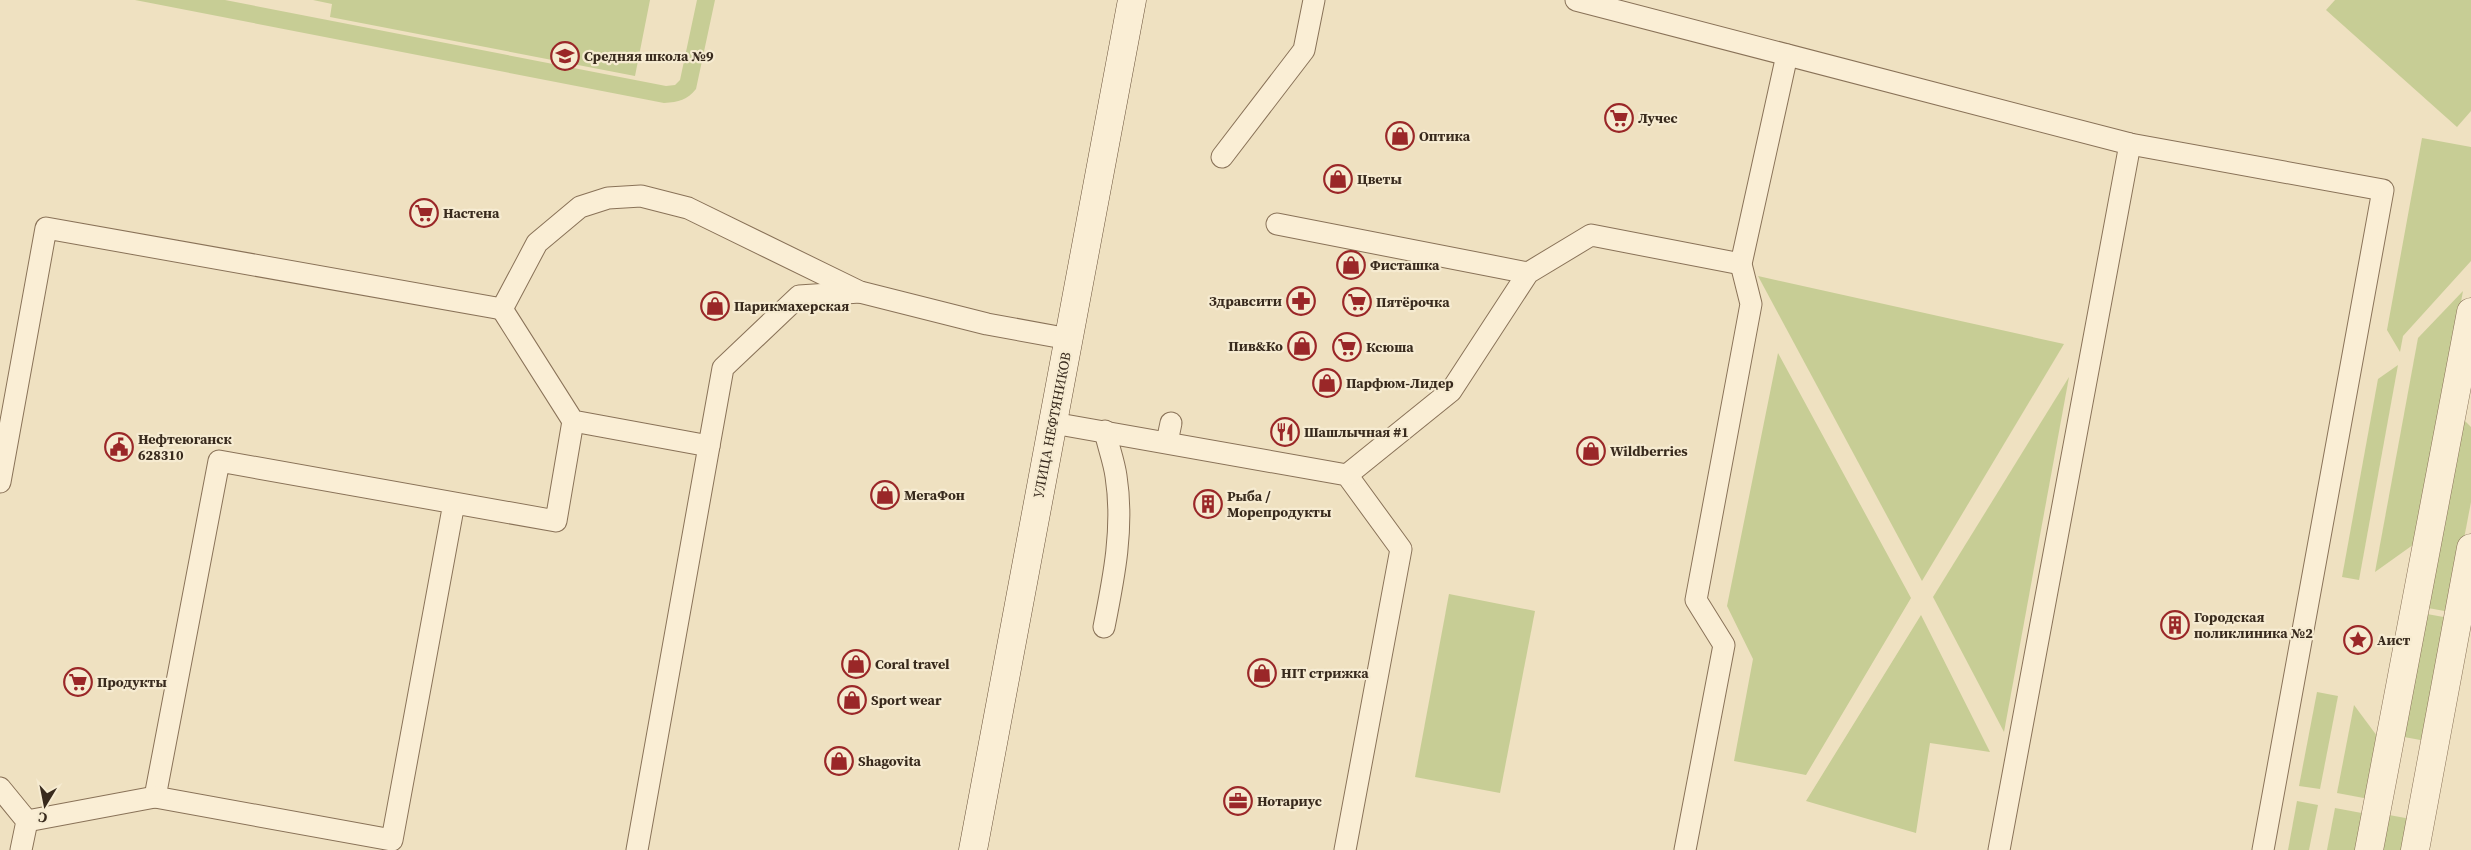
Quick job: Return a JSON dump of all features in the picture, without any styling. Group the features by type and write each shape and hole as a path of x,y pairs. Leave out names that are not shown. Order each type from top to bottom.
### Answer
{"main road":[{"name":"УЛИЦА НЕФТЯНИКОВ","path":"973,850 1132,0"},
{"path":"2370,850 2471,312"},
{"path":"2415,850 2471,548"}],"lane":[{"path":"1222,157 1304,50 1314,0"},
{"path":"1576,0 2130,144 2383,190 2263,850"},
{"path":"1685,850 1724,645 1696,600 1751,304 1741,264 1787,54"},
{"path":"2000,850 2130,144"},
{"path":"502,309 537,243 580,207 608,198 641,196 688,208 860,292 987,324 1069,339"},
{"path":"1277,224 1528,273"},
{"path":"0,482 46,228 502,309 572,421 556,521 220,461 155,796"},
{"path":"1347,475 1451,391 1528,273 1590,234 1741,264"},
{"path":"636,850 723,368 799,296 860,292"},
{"path":"572,421 709,446"},
{"path":"1053,423 1104,432 1169,433 1347,475 1401,548 1345,850"},
{"path":"1104,432 1116,475 1119,518 1115,569 1104,628"},
{"path":"27,821 155,796 392,840 454,503"},
{"path":"0,788 27,821"},
{"path":"21,850 27,821"}],"green space":[{"path":"135,0 225,0 666,86 675,85 680,80 697,0 715,0 696,89 682,100 664,103"},
{"path":"313,0 650,0 635,76 330,17 332,4"},
{"path":"2335,0 2471,0 2471,111 2457,127 2326,10"},
{"path":"2422,138 2471,147 2471,261 2403,336 2400,352 2387,330"},
{"path":"1758,276 2064,344 1922,581"},
{"path":"2463,291 2417,542 2375,572 2418,338"},
{"path":"1778,353 1911,598 1806,775 1734,761 1753,659 1727,606"},
{"path":"2398,365 2359,580 2342,577 2378,379"},
{"path":"2069,377 2004,732 1933,597"},
{"path":"2464,420 2471,427 2471,502 2450,612 2428,608"},
{"path":"1449,594 1535,611 1500,793 1415,777"},
{"path":"2427,614 2449,618 2426,741 2404,737"},
{"path":"1921,615 1990,752 1930,743 1916,833 1806,801"},
{"path":"2317,692 2338,696 2320,789 2299,786"},
{"path":"2354,705 2380,740 2369,799 2337,793"},
{"path":"2297,801 2318,805 2309,850 2288,850"},
{"path":"2335,808 2367,814 2360,850 2327,850"},
{"path":"2389,815 2411,819 2405,850 2382,850"}],"place":[{"name":"Средняя школа №9","path":"565,56"},
{"name":"Лучес","path":"1619,118"},
{"name":"Оптика","path":"1400,136"},
{"name":"Цветы","path":"1338,179"},
{"name":"Настена","path":"424,213"},
{"name":"Фисташка","path":"1351,265"},
{"name":"Здравсити","path":"1301,301"},
{"name":"Пятёрочка","path":"1357,302"},
{"name":"Парикмахерская","path":"715,306"},
{"name":"Пив&Ко","path":"1302,346"},
{"name":"Ксюша","path":"1347,347"},
{"name":"Парфюм-Лидер","path":"1327,383"},
{"name":"Шашлычная #1","path":"1285,432"},
{"name":"Нефтеюганск 628310","path":"119,447"},
{"name":"Wildberries","path":"1591,451"},
{"name":"МегаФон","path":"885,495"},
{"name":"Рыба / Морепродукты","path":"1208,504"},
{"name":"Городская поликлиника №2","path":"2175,625"},
{"name":"Аист","path":"2358,640"},
{"name":"Coral travel","path":"856,664"},
{"name":"HIT стрижка","path":"1262,673"},
{"name":"Продукты","path":"78,682"},
{"name":"Sport wear","path":"852,700"},
{"name":"Shagovita","path":"839,761"},
{"name":"Нотариус","path":"1238,801"}]}
